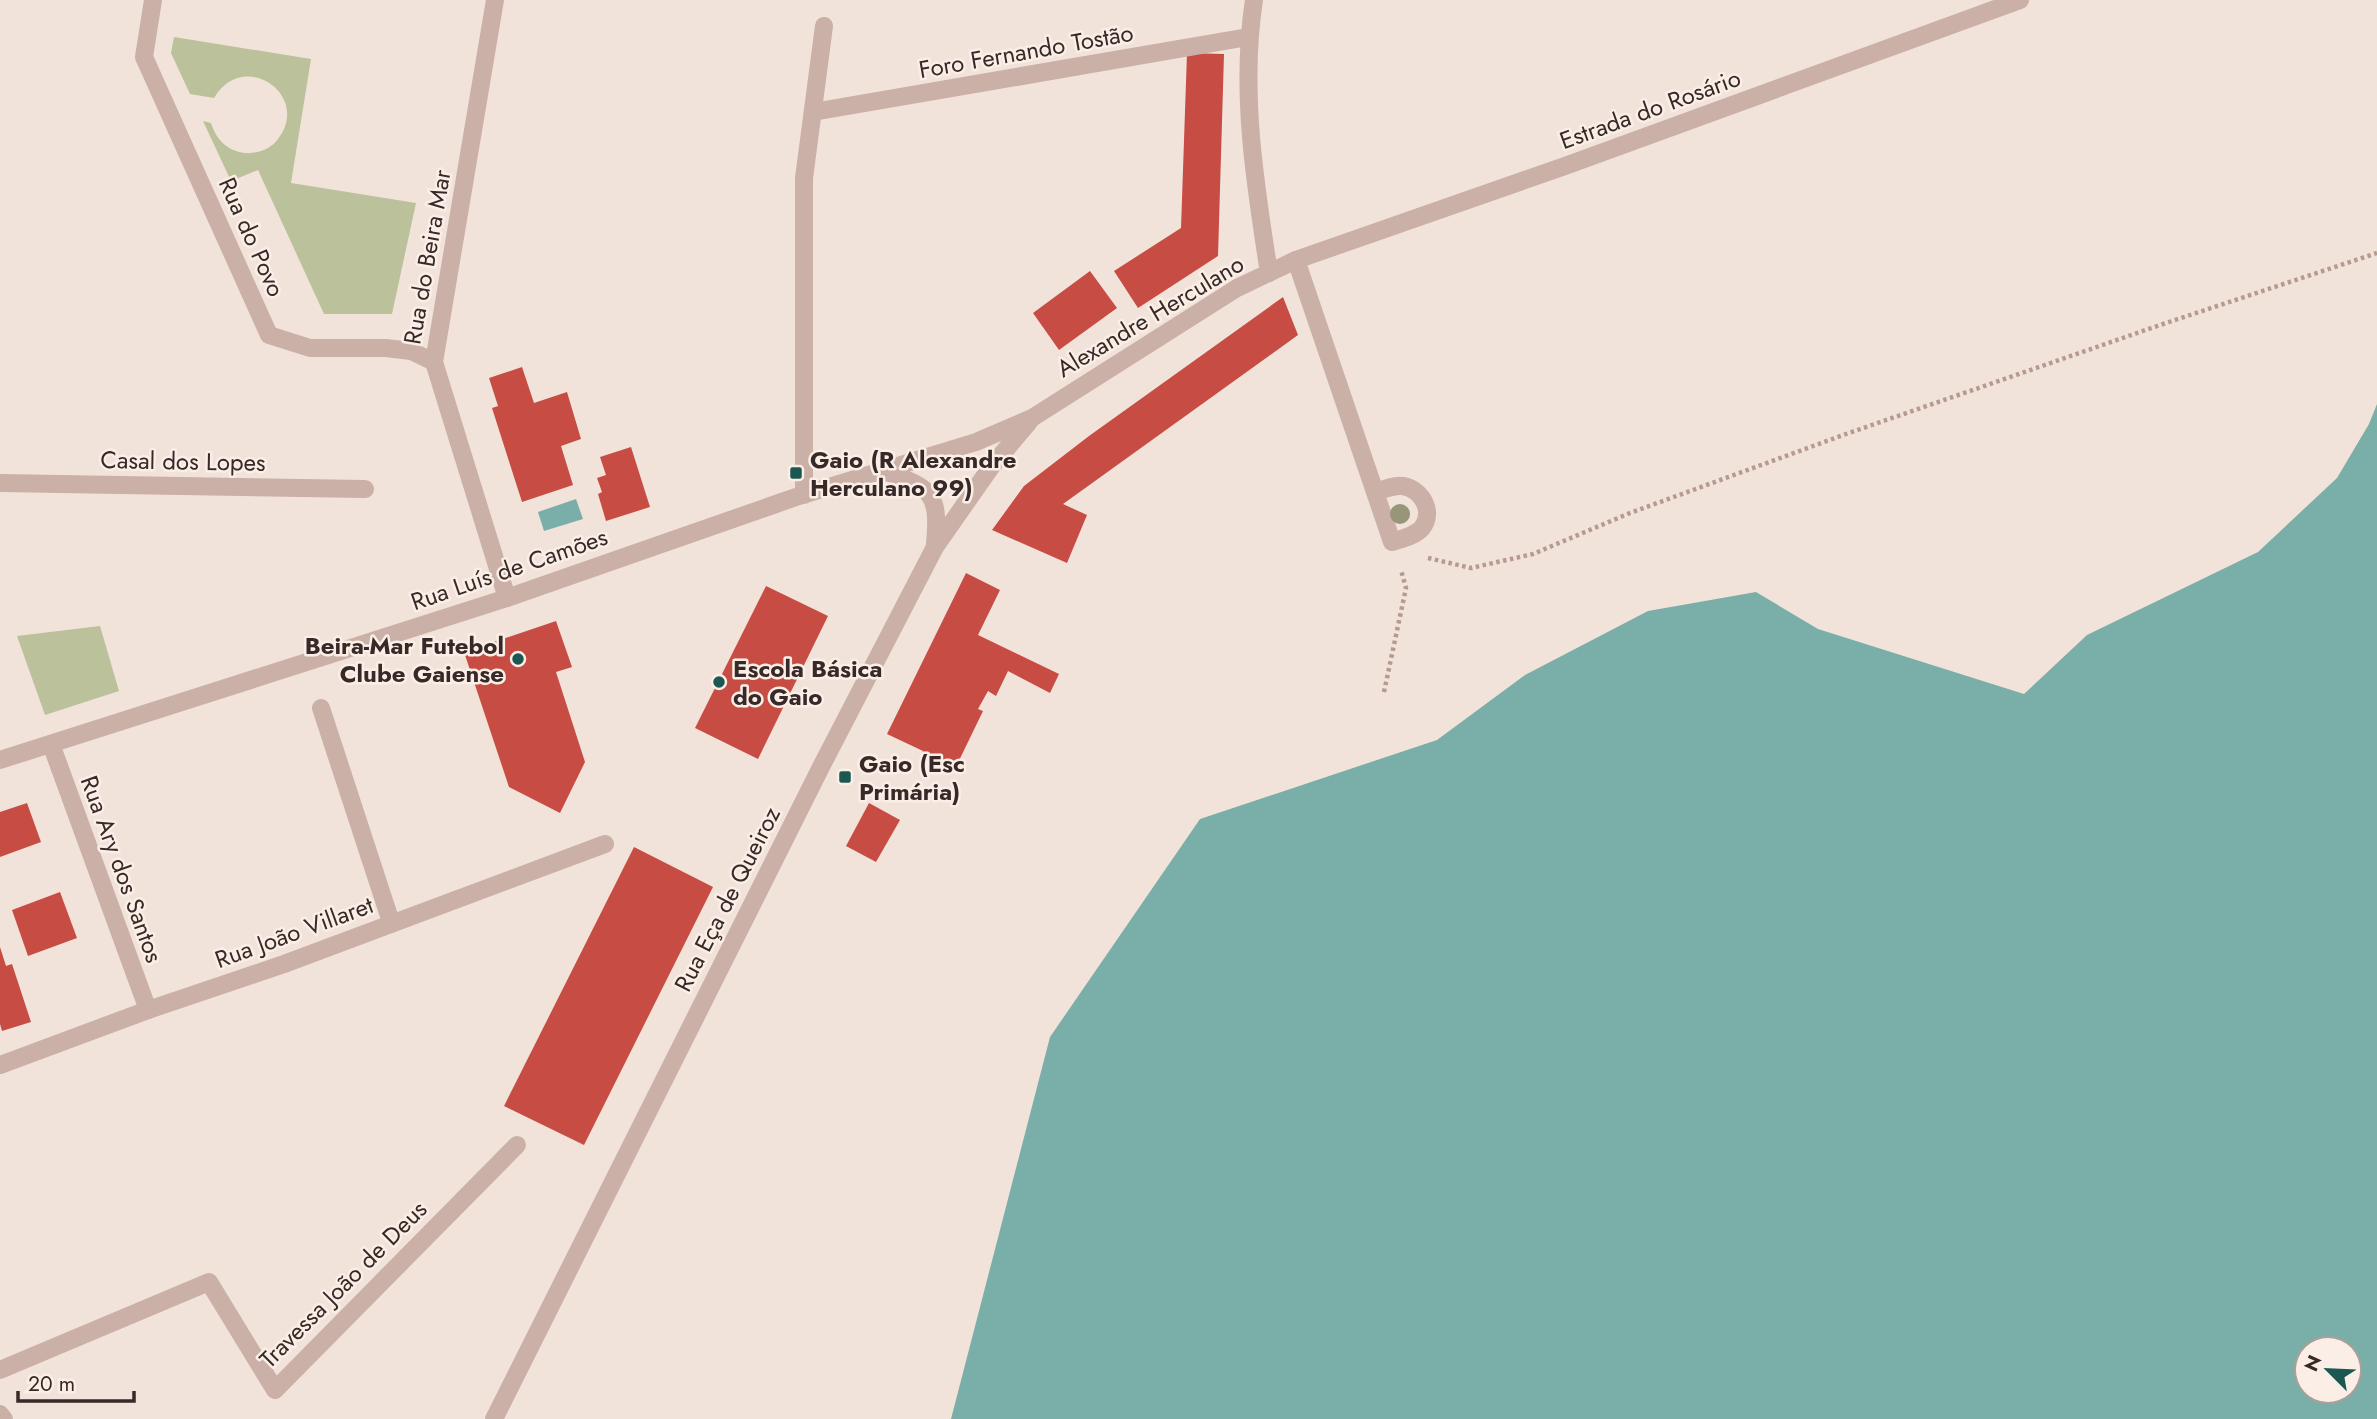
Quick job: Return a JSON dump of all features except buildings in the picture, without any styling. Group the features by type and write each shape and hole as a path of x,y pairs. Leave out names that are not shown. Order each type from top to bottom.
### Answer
{"street":[{"name":"Rua do Povo","path":"153,0 144,57 268,335 310,348 386,348 411,351 434,362"},
{"name":"Rua do Beira Mar","path":"495,0 434,362 507,598"},
{"path":"1254,0 1248,37 1254,174 1269,273"},
{"name":"Estrada do Rosário","path":"1296,260 1565,166 2020,0"},
{"path":"804,495 804,178 824,26"},
{"name":"Foro Fernando Tostão","path":"813,113 1248,37"},
{"path":"1296,260 1392,542 1410,536 1422,527 1427,513 1425,501 1415,491 1404,486 1376,492"},
{"name":"Alexandre Herculano","path":"1032,418 1237,288 1296,260"},
{"name":"Rua Luís de Camões","path":"0,760 507,598 804,495 976,442 1032,418"},
{"name":"Rua Eça de Queiroz","path":"494,1419 810,787 935,547 991,467 1032,418"},
{"path":"884,471 918,484 928,492 936,505 935,547"},
{"name":"Casal dos Lopes","path":"0,483 365,489"},
{"path":"321,708 391,922"},
{"name":"Rua Ary dos Santos","path":"51,744 148,1010"},
{"name":"Rua João Villaret","path":"0,1065 148,1010 284,964 605,844"},
{"name":"Travessa João de Deus","path":"0,1370 209,1282 275,1390 517,1145"},
{"path":"0,1414 4,1419"}],"path":[{"path":"1392,542 1429,558 1471,568 1533,554 1630,513 1846,434 2377,253"},
{"path":"1384,692 1406,588 1392,542"}],"green space":[{"path":"174,37 311,59 291,183 416,203 392,314 324,314 258,170 231,181 203,121 211,123 219,139 233,150 259,152 272,146 286,123 286,107 280,94 270,83 256,77 241,77 226,84 214,98 190,94 171,53"},
{"path":"100,626 119,691 45,715 17,636"}],"water":[{"path":"2377,404 2377,1419 951,1419 1050,1037 1200,819 1437,740 1525,675 1648,611 1756,592 1818,629 2024,694 2087,635 2258,552 2337,478 2369,424"},
{"path":"576,499 583,519 544,531 538,512"}],"place":[{"name":"Gaio (R Alexandre Herculano 99)","path":"796,473"},
{"name":"Beira-Mar Futebol Clube Gaiense","path":"518,659"},
{"name":"Escola Básica do Gaio","path":"719,682"},
{"name":"Gaio (Esc Primária)","path":"845,777"}]}
